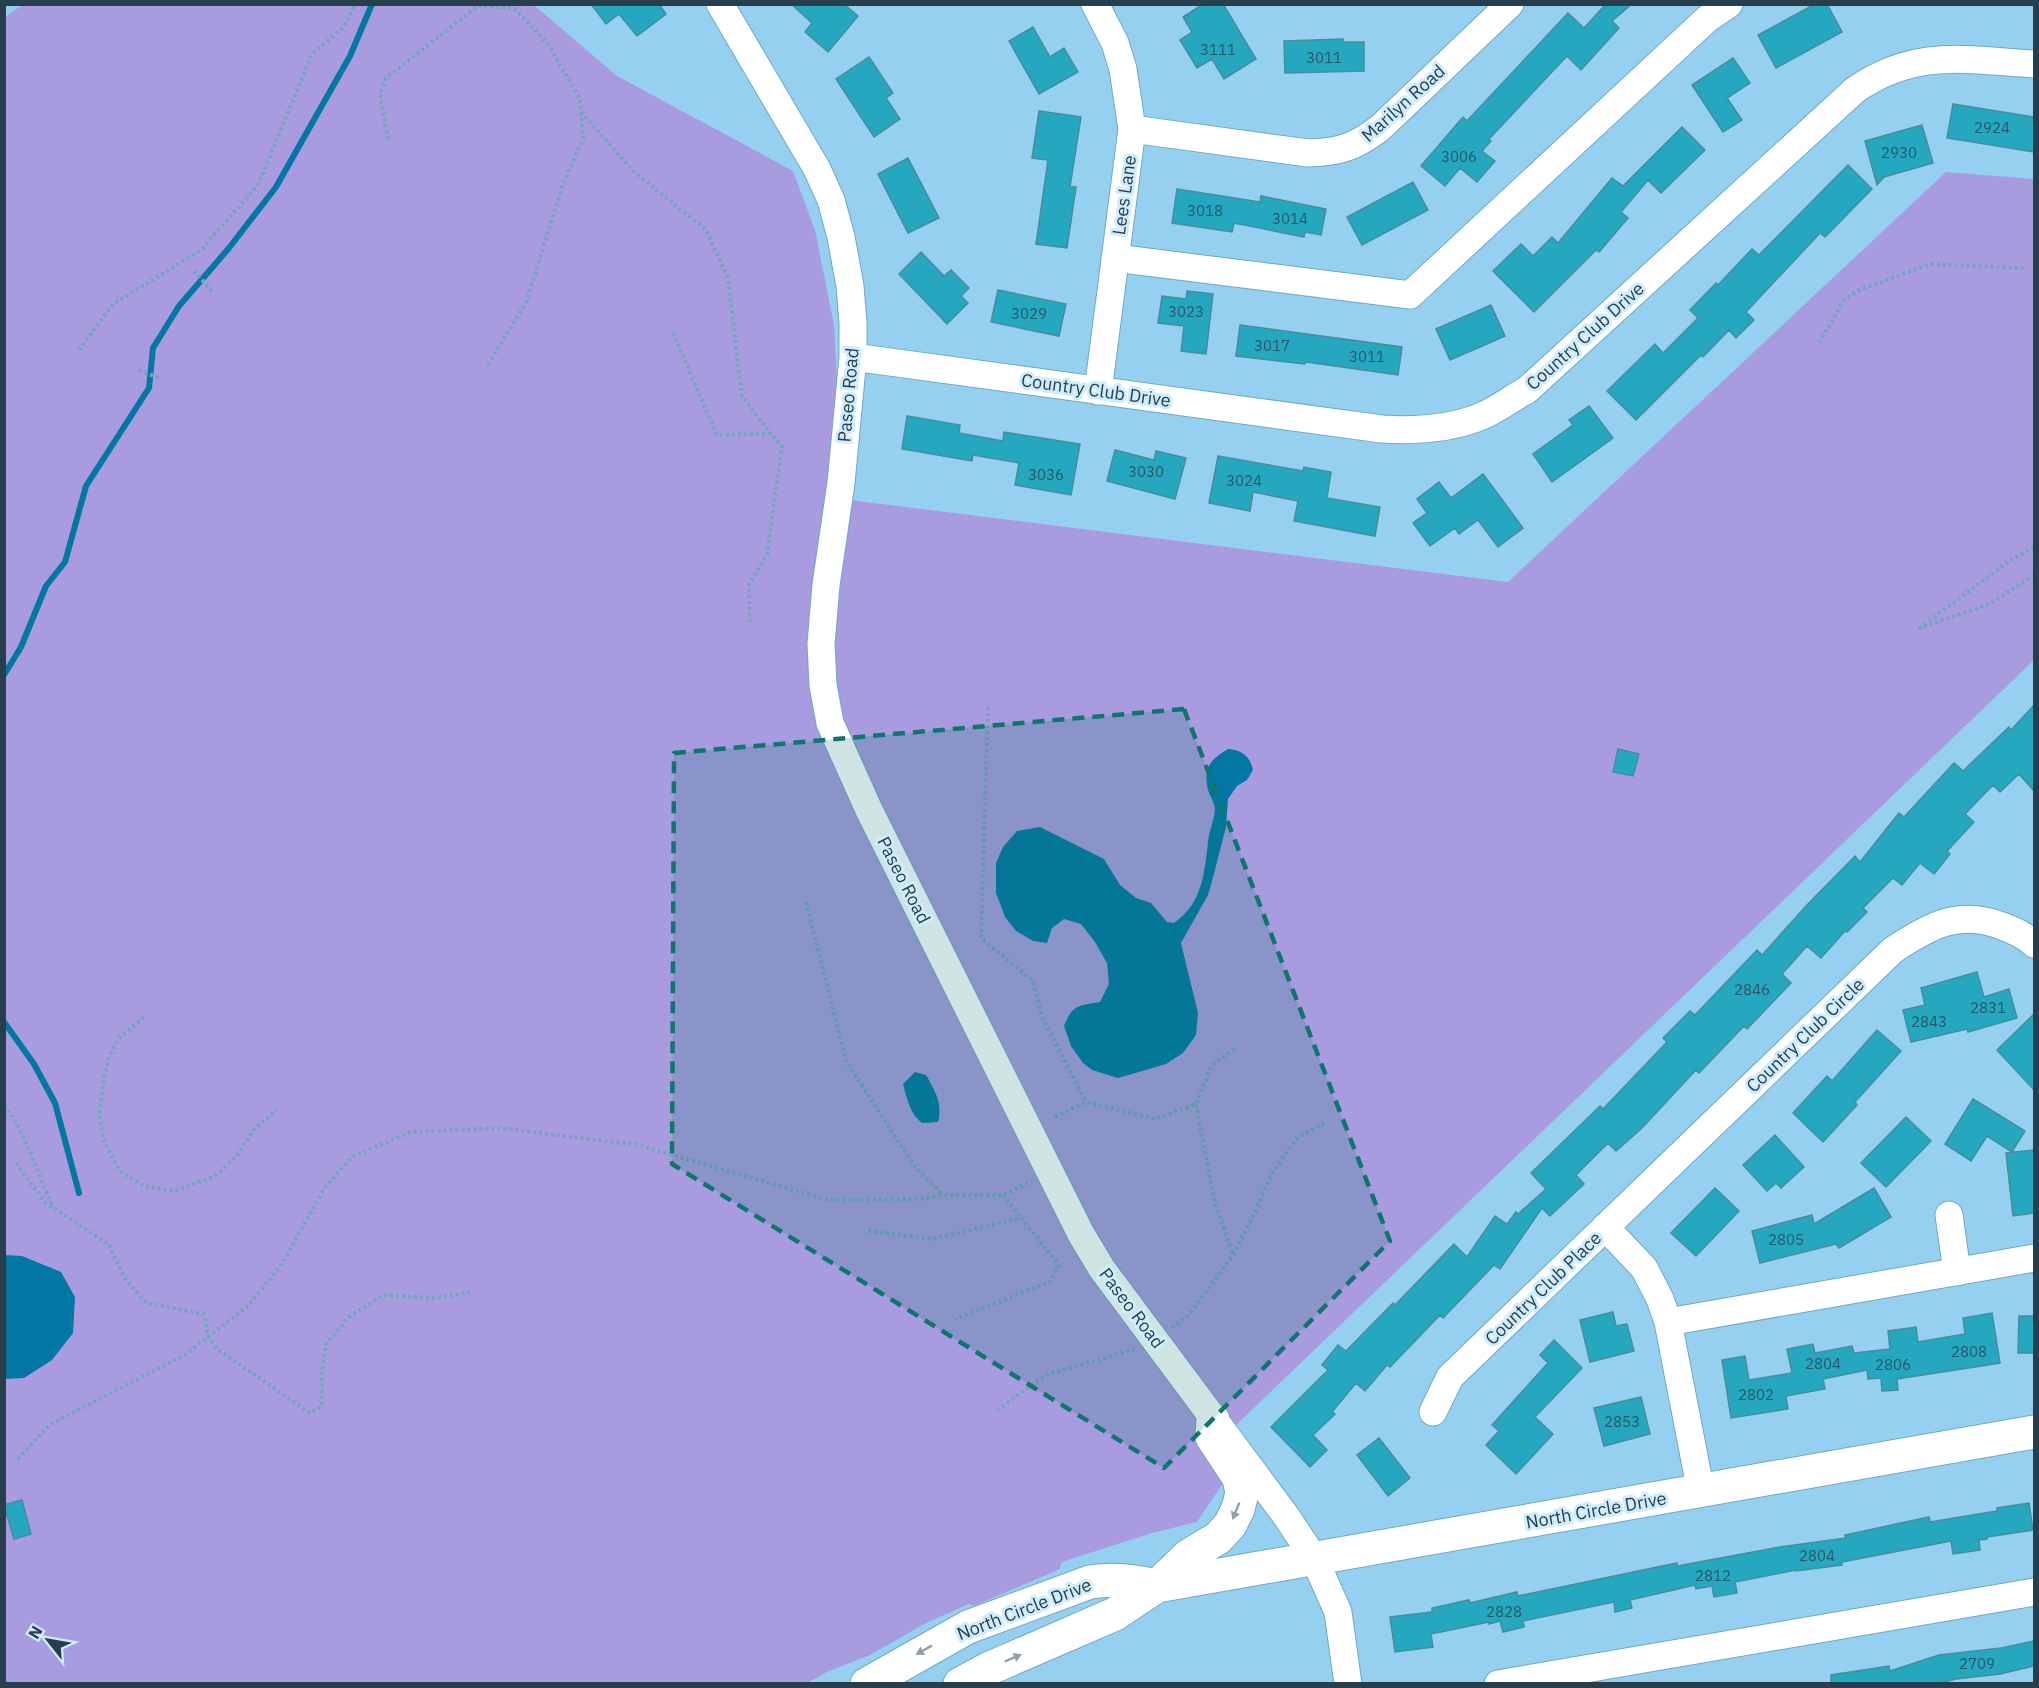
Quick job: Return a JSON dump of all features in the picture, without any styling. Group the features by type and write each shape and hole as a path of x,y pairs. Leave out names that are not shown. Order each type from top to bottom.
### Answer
{"main road":[{"path":"1157,1586 1188,1556 1218,1538 1230,1525 1238,1509 1242,1493 1239,1478 1212,1437 1213,1420"},
{"name":"North Circle Drive","path":"867,1683 968,1627 1090,1582 1127,1579 1157,1586 2034,1432"},
{"name":"North Circle Drive","path":"960,1683 1115,1614 1157,1586"}],"street":[{"name":"Paseo Road","path":"720,4 817,169 831,200 842,237 850,285 853,323 852,357 841,483 822,623 821,668 831,723 847,764 1049,1172 1102,1269 1286,1516 1314,1558 1338,1612 1348,1683"},
{"name":"Lees Lane","path":"1095,4 1115,43 1123,69 1132,129 1098,391"},
{"name":"Marilyn Road","path":"1132,129 1308,153 1328,153 1346,149 1362,142 1380,128 1510,4"},
{"path":"1115,258 1410,295 1707,19 1729,4"},
{"name":"Country Club Drive","path":"852,357 1382,429 1432,429 1457,424 1483,416 1527,390 1855,90 1875,76 1920,61 1947,59 2034,64"},
{"name":"Country Club Circle","path":"1605,1227 1893,950 1916,935 1953,920 1971,918 1992,922 2012,930 2034,944"},
{"path":"1949,1215 1957,1272"},
{"name":"Country Club Place","path":"1432,1412 1450,1377 1605,1227 1644,1268 1660,1299 1668,1322"},
{"path":"1701,1492 1668,1322 2034,1258"},
{"path":"1498,1683 2034,1592"}],"path":[{"path":"79,351 113,304 201,250 258,185 312,54 344,27 355,4"},
{"path":"388,138 380,94 386,78 478,6 514,9 548,44 580,99 583,138 562,187 526,303 487,366"},
{"path":"581,112 633,171 706,230 728,278 742,396 782,447 767,554 749,585 750,626"},
{"path":"1819,343 1844,300 1861,289 1931,264 2025,268"},
{"path":"194,271 214,293"},
{"path":"673,333 717,435 771,434"},
{"path":"139,370 161,379"},
{"path":"2034,547 2012,559 1920,628 1990,604 2034,575"},
{"path":"988,707 981,938 1033,981 1042,1017 1086,1102"},
{"path":"806,903 846,1061 915,1167 943,1195"},
{"path":"144,1017 119,1038 109,1056 103,1086 99,1116 104,1142 119,1170 143,1186 172,1191 214,1177 236,1157 255,1128 277,1110"},
{"path":"1233,1255 1215,1204 1196,1104 1212,1065 1236,1048"},
{"path":"1055,1117 1086,1102 1155,1119 1196,1104"},
{"path":"4,1106 16,1120 32,1152 41,1184 54,1209"},
{"path":"997,1410 1046,1375 1157,1341 1188,1316 1233,1255 1255,1212 1270,1175 1298,1137 1327,1122"},
{"path":"18,1459 49,1425 183,1356 248,1306 282,1264 325,1187 353,1156 411,1132 500,1128 638,1145 828,1200 1003,1195 1049,1172"},
{"path":"16,1163 46,1203 109,1245 125,1279 147,1303 204,1314 208,1336 217,1349 310,1413 322,1406 322,1374 326,1344 350,1316 384,1295 433,1298 472,1292"},
{"path":"955,1319 1050,1282 1059,1265 1003,1195"},
{"path":"868,1231 933,1239 1021,1218"}],"highlighted area":[{"path":"1184,709 1390,1241 1164,1468 672,1164 674,753"}],"shaded area":[{"path":"22,5 534,5 617,76 793,171 815,230 834,325 837,378 827,495 857,501 1508,582 1946,172 2034,179 2034,660 1236,1425 1212,1445 1229,1474 1197,1522 1152,1533 1065,1561 1061,1563 1060,1569 974,1606 969,1604 926,1623 870,1655 827,1672 807,1683 5,1684 4,18"}],"water":[{"path":"1228,749 1245,755 1253,770 1247,780 1237,786 1228,799 1226,827 1208,895 1181,943 1198,1013 1196,1035 1183,1053 1166,1064 1118,1078 1092,1070 1083,1063 1071,1046 1064,1026 1070,1014 1077,1007 1100,1002 1109,984 1107,963 1081,924 1064,919 1052,928 1047,943 1033,941 1016,931 1005,917 996,893 996,863 1003,847 1017,831 1040,827 1104,859 1120,885 1136,898 1151,903 1167,922 1174,923 1192,905 1201,884 1215,808 1208,790 1207,770 1212,761"},
{"path":"915,1072 926,1075 935,1092 939,1103 938,1122 922,1123 909,1106 903,1084"},
{"path":"5,1255 22,1256 61,1272 75,1297 73,1333 52,1360 24,1378 5,1379"}],"building":[{"path":"591,4 659,4 666,14 637,36 619,14 606,24"},
{"path":"791,4 844,4 858,16 828,52 805,32 812,23"},
{"path":"1203,4 1223,4 1256,59 1224,79 1212,59 1197,68 1180,40 1192,32 1183,17"},
{"path":"1606,4 1632,4 1612,21 1619,28 1581,70 1567,56 1489,139 1491,141 1482,151 1495,161 1477,182 1460,168 1445,186 1421,166 1463,117 1467,121 1568,13 1584,28"},
{"path":"1815,4 1827,4 1842,32 1776,68 1758,35"},
{"path":"1033,27 1050,57 1064,48 1078,72 1039,94 1009,41"},
{"path":"1343,39 1343,42 1364,42 1364,71 1285,73 1284,41"},
{"path":"869,57 893,93 886,98 900,119 874,137 836,79"},
{"path":"1733,58 1750,83 1727,98 1742,120 1723,132 1692,85"},
{"path":"1953,104 2034,117 2034,152 1947,138"},
{"path":"1039,111 1081,117 1070,187 1076,187 1067,248 1036,244 1048,160 1032,158"},
{"path":"1922,125 1933,163 1884,177 1877,185 1865,141"},
{"path":"1682,127 1705,150 1661,193 1648,180 1621,212 1628,218 1599,252 1596,250 1534,312 1493,271 1521,244 1533,256 1552,237 1558,243 1612,178 1623,186"},
{"path":"908,158 939,218 908,233 878,174"},
{"path":"1848,165 1872,189 1825,237 1820,233 1746,312 1754,320 1736,338 1729,330 1636,420 1607,391 1655,344 1663,353 1698,318 1690,310 1716,283 1718,285 1752,249 1759,255"},
{"path":"1413,182 1428,210 1362,245 1347,217"},
{"path":"1177,189 1260,202 1261,196 1326,209 1321,235 1305,232 1304,237 1234,223 1232,232 1172,223"},
{"path":"921,252 944,276 951,270 969,288 961,296 968,303 947,324 899,274"},
{"path":"998,290 1066,304 1059,336 991,322"},
{"path":"1187,291 1213,294 1206,354 1181,351 1184,326 1158,323 1162,296 1186,299"},
{"path":"1491,305 1505,336 1450,360 1436,329"},
{"path":"1240,325 1402,347 1398,375 1306,362 1305,364 1236,356"},
{"path":"1589,406 1613,438 1552,482 1533,454 1573,425 1569,420"},
{"path":"907,416 960,425 959,433 1003,441 1004,432 1080,444 1071,495 1015,485 1019,463 973,455 972,461 902,449"},
{"path":"1115,450 1154,460 1156,451 1186,458 1175,499 1107,481"},
{"path":"1218,456 1303,471 1304,467 1331,472 1327,498 1380,507 1375,536 1294,521 1298,501 1253,492 1250,511 1209,503"},
{"path":"1483,474 1523,528 1498,547 1478,520 1459,534 1455,528 1430,546 1413,523 1427,513 1417,499 1439,482 1451,498"},
{"path":"2034,705 2034,791 2019,774 2000,792 1993,785 1965,814 1974,822 1947,851 1950,854 1934,874 1920,863 1902,885 1893,878 1863,908 1867,912 1847,932 1845,931 1821,958 1807,946 1782,974 1791,983 1747,1029 1744,1026 1699,1073 1696,1070 1641,1129 1616,1151 1608,1143 1576,1175 1584,1184 1550,1216 1542,1208 1500,1269 1494,1265 1443,1318 1440,1315 1390,1367 1387,1365 1365,1391 1356,1383 1332,1412 1335,1414 1313,1435 1327,1450 1310,1467 1271,1427 1328,1370 1322,1365 1338,1345 1346,1351 1393,1303 1395,1305 1454,1244 1467,1257 1495,1216 1507,1224 1516,1212 1518,1214 1546,1189 1531,1173 1600,1106 1603,1109 1667,1042 1663,1038 1690,1011 1695,1015 1757,950 1762,955 1855,856 1860,862 1899,813 1904,817 1954,763 1963,771 2009,727 2011,730"},
{"path":"1618,749 1639,754 1633,776 1613,772"},
{"path":"1977,972 1984,997 2009,989 2017,1018 1968,1032 1967,1029 1911,1042 1903,1010 1925,1005 1921,988"},
{"path":"2034,1014 2034,1090 1997,1050"},
{"path":"1877,1030 1901,1051 1823,1142 1793,1113 1827,1076 1832,1081"},
{"path":"1973,1099 2025,1131 2012,1152 1987,1136 1971,1161 1945,1144"},
{"path":"1906,1117 1931,1141 1886,1187 1861,1163"},
{"path":"1775,1135 1804,1167 1781,1188 1776,1183 1767,1191 1743,1165"},
{"path":"2034,1150 2034,1213 2013,1216 2006,1153"},
{"path":"1715,1188 1739,1211 1696,1256 1671,1233"},
{"path":"1874,1188 1891,1217 1839,1248 1836,1244 1760,1263 1752,1231 1812,1215 1814,1224"},
{"path":"1613,1312 1616,1326 1627,1324 1634,1351 1590,1362 1580,1320"},
{"path":"1992,1313 2000,1363 1897,1379 1898,1390 1882,1391 1881,1378 1868,1379 1867,1370 1823,1379 1825,1389 1786,1396 1788,1409 1731,1418 1722,1360 1745,1356 1749,1380 1792,1373 1787,1349 1813,1344 1815,1353 1852,1346 1854,1353 1890,1349 1888,1331 1916,1327 1918,1342 1965,1334 1963,1318"},
{"path":"2019,1316 2034,1316 2034,1353 2018,1353"},
{"path":"1554,1340 1582,1368 1535,1417 1553,1434 1516,1474 1486,1445 1499,1431 1492,1425 1548,1363 1540,1355"},
{"path":"1641,1397 1650,1434 1604,1446 1594,1408"},
{"path":"1379,1438 1410,1478 1388,1496 1357,1455"},
{"path":"22,1500 31,1534 14,1539 4,1505"},
{"path":"2029,1503 2033,1530 1979,1540 1980,1550 1953,1554 1951,1541 1842,1562 1842,1565 1796,1570 1735,1582 1737,1593 1714,1597 1712,1586 1696,1589 1695,1585 1630,1600 1632,1608 1615,1612 1614,1602 1523,1621 1524,1627 1503,1632 1500,1621 1431,1634 1433,1647 1395,1652 1390,1617 1432,1612 1432,1608 1469,1600 1470,1603 1517,1592 1518,1596 1677,1563 1677,1566 1780,1547 1846,1538 1845,1535 1929,1517 1930,1522 1997,1511 1997,1508"},
{"path":"2034,1641 2034,1666 2000,1674 1941,1683 1831,1683 1831,1675 1889,1666 1890,1671 1939,1655 2001,1648"}],"waterway":[{"path":"4,675 21,647 46,586 65,562 86,486 149,388 153,348 179,306 229,248 276,187 350,56 372,4"},
{"path":"4,1022 34,1064 55,1103 79,1193"}]}
